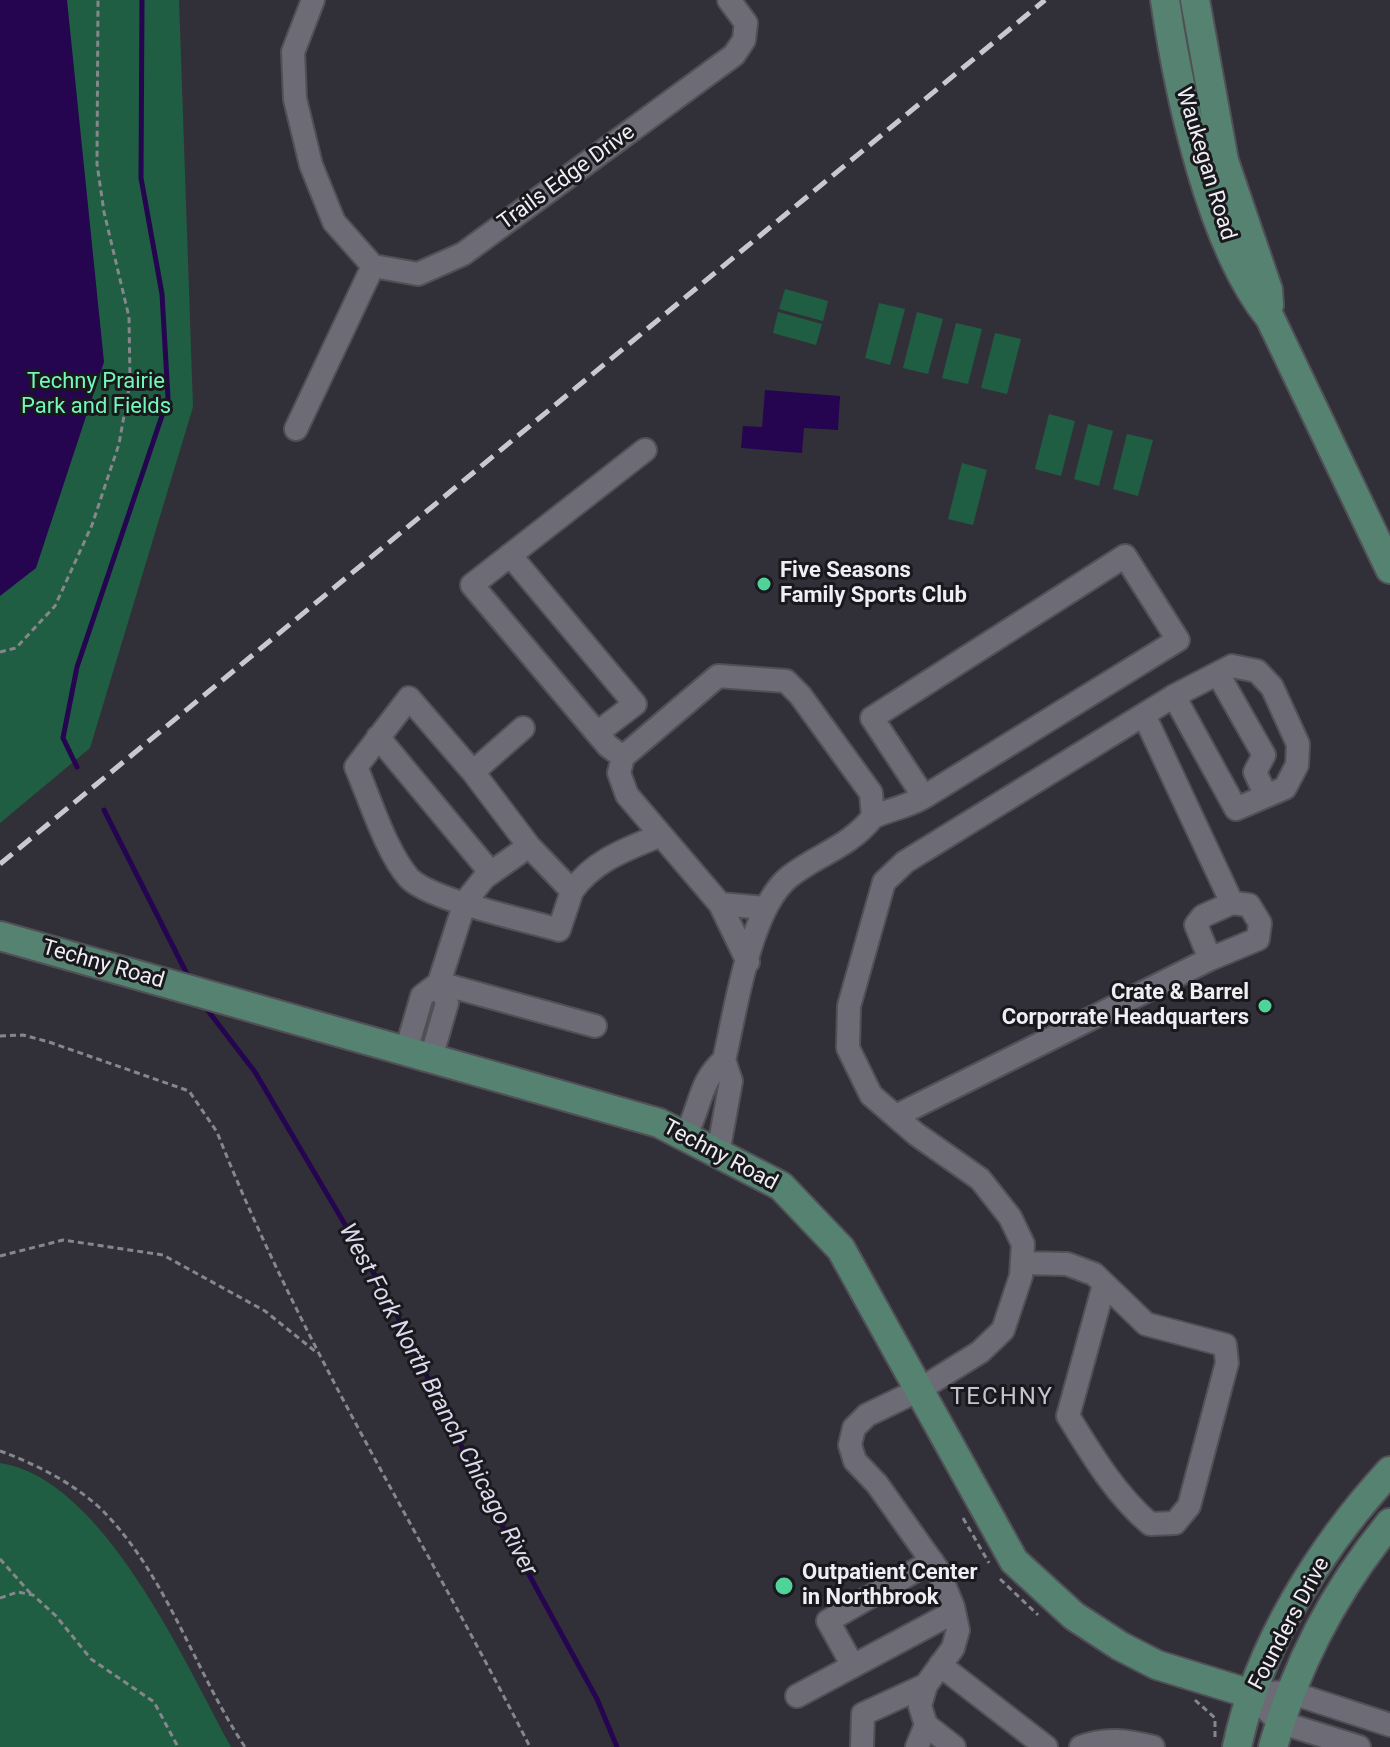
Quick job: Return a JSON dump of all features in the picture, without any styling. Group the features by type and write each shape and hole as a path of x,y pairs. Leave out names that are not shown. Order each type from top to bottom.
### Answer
{"main road":[{"name":"Waukegan Road","path":"1165,0 1184,103 1199,159 1250,294 1270,318 1390,569"},
{"name":"Waukegan Road","path":"1195,0 1221,148 1268,290 1270,318"},
{"name":"Techny Road","path":"0,936 659,1123 781,1186 841,1249 1014,1561 1074,1616 1120,1646 1157,1665 1251,1694"},
{"name":"Founders Drive","path":"1237,1747 1251,1694 1304,1588 1364,1499 1390,1471"},
{"name":"Founders Drive","path":"1276,1734 1289,1692 1346,1580 1390,1523"}],"street":[{"path":"296,429 373,266 334,222 311,165 295,99 293,52 313,0"},
{"name":"Trails Edge Drive","path":"373,266 418,274 463,254 734,55 744,40 746,23 729,0"},
{"path":"623,757 597,733 472,585 645,450"},
{"path":"510,555 635,704 597,733"},
{"path":"718,1153 731,1081 724,1060 765,908 788,878 856,837 873,817 891,809 907,808 1178,640 1125,556 872,718 924,797"},
{"path":"954,1747 926,1725 920,1706 926,1685 953,1648 958,1630 954,1612 932,1561 877,1484 855,1461 850,1445 854,1428 867,1415 919,1390 980,1352 1003,1330 1021,1276 1023,1244 1010,1217 980,1179 871,1095 848,1048 849,1006 884,882 914,856 1174,696 1232,666 1257,671 1272,687 1298,744 1297,765 1285,788 1236,809 1174,696"},
{"path":"1218,674 1264,755 1255,772 1266,796"},
{"path":"748,962 720,904 627,795 619,773 623,757 718,676 786,681 800,695 871,793 873,817"},
{"path":"572,891 529,846 473,772 409,698 356,767 393,852 409,878 436,895 559,930 572,891 585,873 620,852 661,835"},
{"path":"1144,715 1232,903"},
{"path":"473,772 523,728"},
{"path":"378,737 491,873"},
{"path":"419,1055 447,1003 439,983 465,902 491,873 529,846"},
{"path":"896,1116 1210,959 1258,939 1260,923 1249,905 1232,903 1203,916 1196,925 1210,959"},
{"path":"720,904 765,908"},
{"path":"439,983 595,1026"},
{"path":"685,1136 699,1111 706,1076 724,1060"},
{"path":"1022,1263 1067,1264 1094,1274 1146,1324 1225,1345 1227,1363 1189,1506 1175,1523 1150,1524 1131,1507 1098,1465 1068,1416 1104,1285"},
{"path":"853,1666 828,1621 932,1561"},
{"path":"797,1696 954,1612"},
{"path":"940,1665 1046,1747"},
{"path":"862,1747 863,1714 926,1685"},
{"path":"1359,1747 1276,1734 1251,1694 1289,1692 1390,1725"},
{"path":"917,1747 926,1725"},
{"path":"1081,1747 1097,1740 1119,1740 1153,1747"}],"path":[{"path":"0,652 16,648 55,606 92,525 115,458 130,382 129,317 104,212 97,164 98,0"},
{"path":"0,1036 23,1035 49,1042 189,1091 217,1132 352,1422 442,1579 530,1747"},
{"path":"0,1256 63,1240 163,1255 265,1311 319,1354"},
{"path":"0,1451 35,1463 103,1511 152,1579 245,1747"},
{"path":"958,1508 979,1549 1007,1589 1048,1623"},
{"path":"0,1559 56,1616 91,1659 154,1702 178,1747"},
{"path":"0,1598 18,1592 33,1595"},
{"path":"1194,1699 1215,1718 1215,1747"}],"green space":[{"name":"Techny Prairie Park and Fields","path":"0,0 179,0 193,407 90,748 0,823"},
{"path":"785,289 828,301 823,321 779,309"},
{"path":"879,303 905,309 890,365 865,358"},
{"path":"778,312 822,324 816,345 773,333"},
{"path":"917,312 943,319 928,374 903,368"},
{"path":"956,323 982,329 968,384 942,378"},
{"path":"995,333 1021,339 1007,394 981,388"},
{"path":"1049,414 1075,421 1061,476 1035,469"},
{"path":"1088,424 1113,431 1099,486 1074,479"},
{"path":"1127,434 1153,440 1138,496 1113,489"},
{"path":"962,463 987,470 973,525 948,519"},
{"path":"0,1463 38,1476 73,1502 106,1537 165,1624 231,1747 0,1747"}],"shaded area":[{"path":"0,0 67,0 104,362 36,568 0,596"},
{"path":"765,390 840,396 838,430 804,428 802,453 741,448 743,426 762,427"}],"waterway":[{"name":"West Fork North Branch Chicago River","path":"77,767 63,738 77,667 168,398 162,294 141,178 142,0"},
{"name":"West Fork North Branch Chicago River","path":"104,810 190,980"},
{"name":"West Fork North Branch Chicago River","path":"202,1003 255,1072 389,1299 486,1496 597,1699 617,1747"}],"railway":[{"path":"0,864 1045,0"}],"place":[{"name":"Five Seasons Family Sports Club","path":"764,584"},
{"name":"Crate & Barrel Corporrate Headquarters","path":"1265,1006"},
{"name":"Outpatient Center in Northbrook","path":"784,1586"}],"district":[{"name":"TECHNY","path":"1002,1398"}]}
